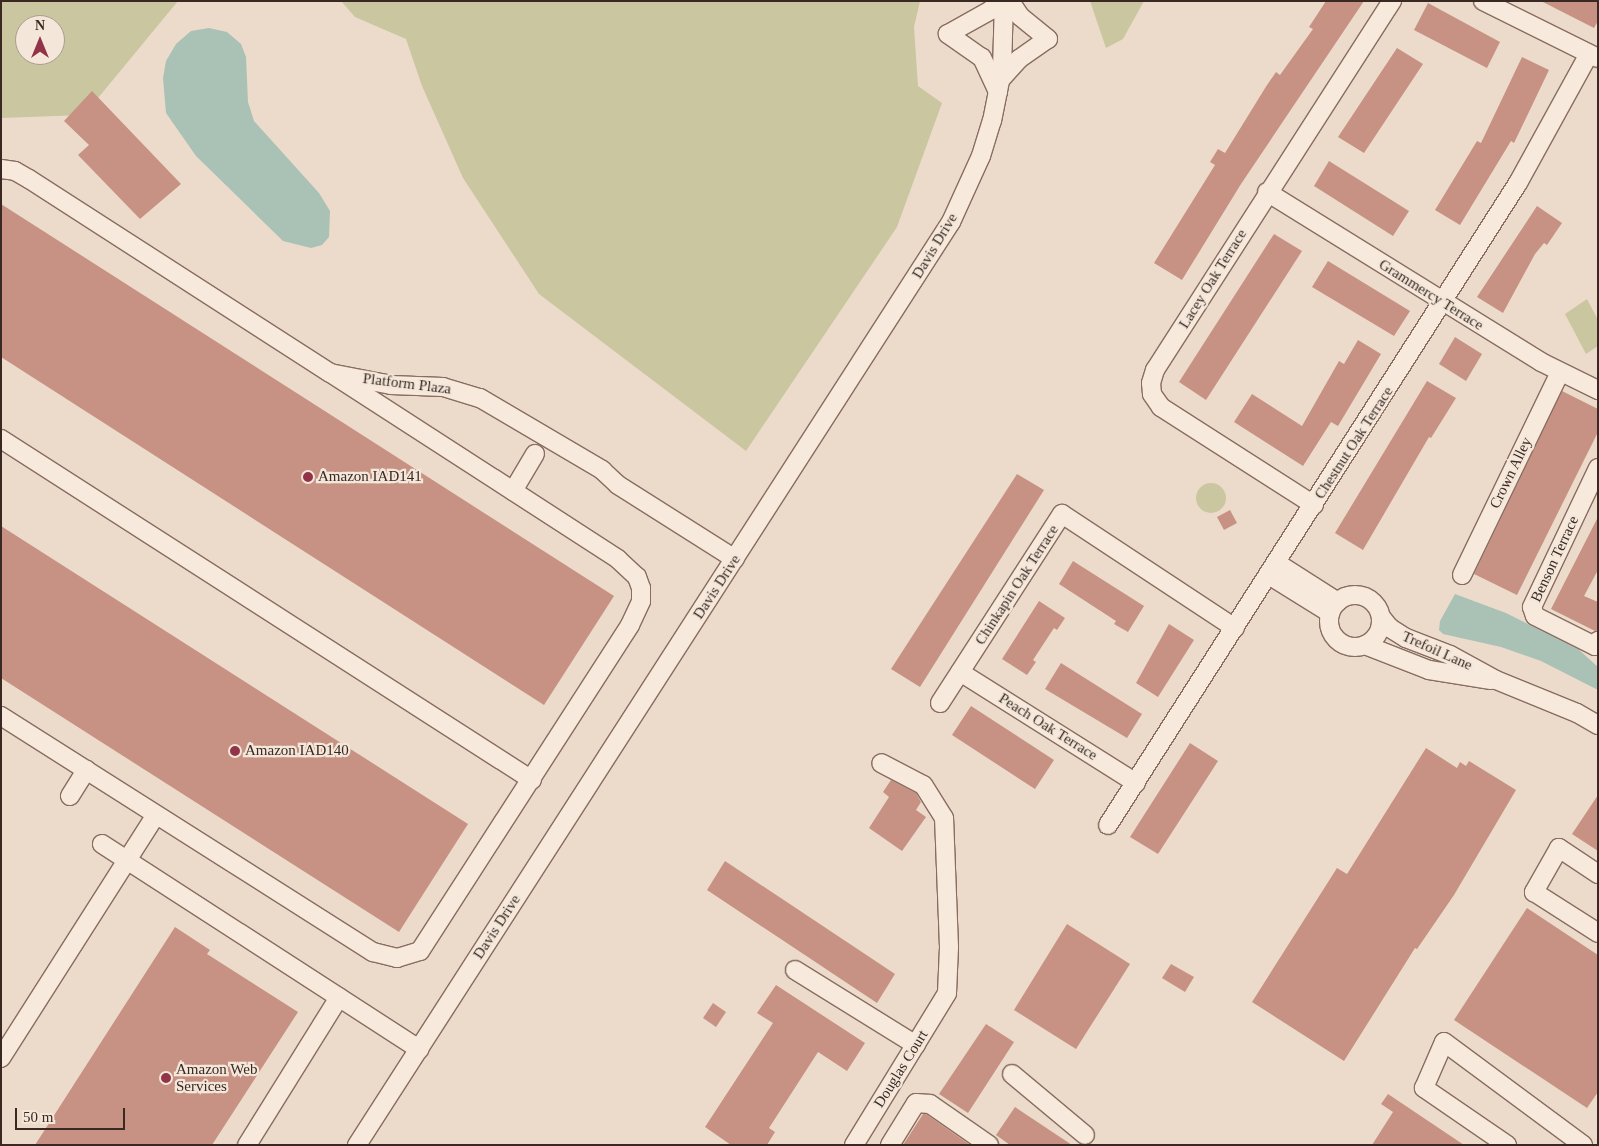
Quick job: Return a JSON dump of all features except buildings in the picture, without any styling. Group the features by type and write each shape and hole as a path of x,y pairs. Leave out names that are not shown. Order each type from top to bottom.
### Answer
{"street":[{"path":"999,1 991,10 948,34 982,58 999,86 1019,59 1048,39 1020,16 1010,1"},
{"name":"Davis Drive","path":"357,1145 951,222 981,156 999,86 1006,36 1004,1"},
{"name":"Lacey Oak Terrace","path":"1314,505 1161,407 1152,394 1155,370 1267,192 1392,1"},
{"path":"1483,1 1593,56"},
{"name":"Chestnut Oak Terrace","path":"1108,825 1443,303 1518,183 1593,56"},
{"name":"Platform Plaza","path":"1,169 15,171 29,179 330,373 391,385 442,387 480,398 602,470 618,485 735,559"},
{"name":"Grammercy Terrace","path":"1267,192 1443,303 1560,372 1598,390"},
{"name":"Crown Alley","path":"1462,575 1560,372"},
{"path":"1,716 340,933 373,952 396,958 420,951 532,780 638,612 641,588 630,567 330,373"},
{"path":"1,439 532,780"},
{"path":"513,491 535,454"},
{"name":"Benson Terrace","path":"1597,643 1535,616 1532,607 1598,468"},
{"name":"Chinkapin Oak Terrace","path":"940,703 1062,514 1235,628"},
{"path":"1273,569 1334,608"},
{"name":"Trefoil Lane","path":"1496,680 1429,670 1365,645 1349,646 1341,643 1330,630 1334,608 1348,596 1365,597 1372,602 1390,628 1406,638 1456,658 1496,680 1577,713 1598,725"},
{"path":"1365,645 1378,633 1381,617"},
{"name":"Peach Oak Terrace","path":"960,672 1136,783"},
{"name":"Douglas Court","path":"854,1145 948,993 949,947 944,818 923,785 881,763"},
{"path":"70,796 86,770"},
{"path":"1,1058 156,815"},
{"path":"102,844 419,1049"},
{"path":"1598,874 1559,848 1534,892 1598,933"},
{"path":"795,970 916,1045"},
{"path":"247,1145 338,997"},
{"path":"1508,1145 1424,1088 1444,1042 1582,1145"},
{"path":"1012,1074 1085,1136"},
{"path":"890,1145 916,1103 930,1104 989,1145"}],"shaded area":[{"path":"1,1 178,1 84,115 1,118"},
{"path":"341,1 920,1 914,27 918,86 942,103 897,227 746,451 539,294 463,178 422,86 406,39 355,17"},
{"path":"1090,1 1144,1 1123,39 1106,48"},
{"path":"209,28 227,32 241,44 246,57 248,102 254,121 319,193 330,211 329,237 322,245 311,248 283,241 196,156 166,113 163,78 166,61 176,44 191,31"},
{"path":"1587,299 1598,320 1598,346 1586,354 1565,314"},
{"path":"1211,483 1222,487 1226,498 1222,509 1211,513 1200,509 1196,498 1200,487"},
{"path":"1455,594 1506,613 1578,649 1598,667 1598,690 1541,661 1501,647 1443,634 1439,630 1440,621"}],"place":[{"name":"Amazon IAD141","path":"308,477"},
{"name":"Amazon IAD140","path":"235,751"},
{"name":"Amazon Web Services","path":"166,1078"}]}
